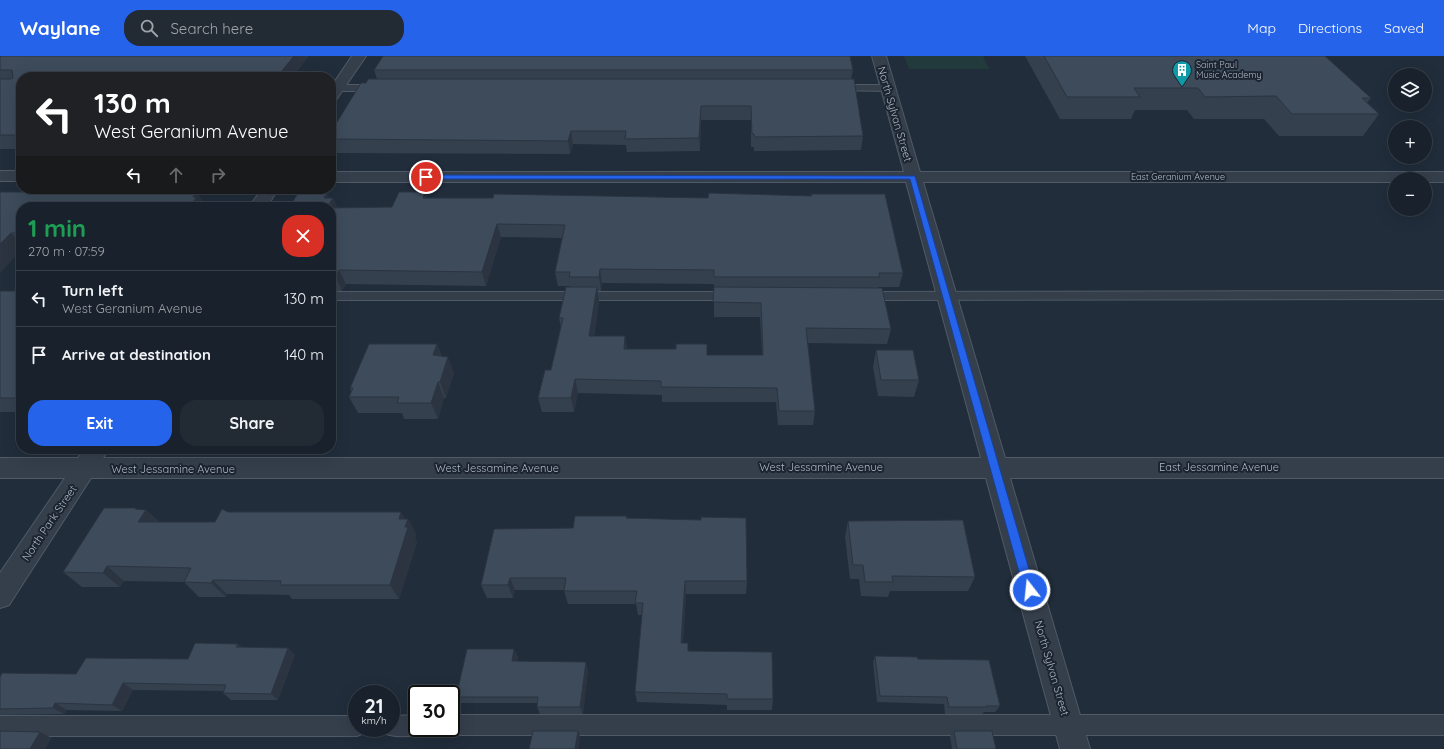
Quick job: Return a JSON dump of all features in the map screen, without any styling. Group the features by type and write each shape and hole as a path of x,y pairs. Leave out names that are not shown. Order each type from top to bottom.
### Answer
{"street":[{"path":"336,87 359,56"},
{"name":"North Sylvan Street","path":"879,56 1071,737"},
{"path":"0,176 16,176"},
{"name":"East Geranium Avenue","path":"336,177 1444,177"},
{"name":"West Jessamine Avenue","path":"0,468 91,459 995,467"},
{"name":"North Park Street","path":"0,596 91,459"},
{"name":"East Jessamine Avenue","path":"995,467 1444,468"}],"lane":[{"path":"336,91 390,88"},
{"path":"823,88 888,88"},
{"path":"848,296 1444,295"},
{"path":"336,296 745,296"},
{"path":"460,726 1071,737 1444,725"},
{"path":"0,726 348,726"}],"green space":[{"path":"904,56 983,56 989,69 909,69"}],"building":[{"path":"0,56 294,56 281,72 16,72 16,135 0,135 0,79 13,78 12,70 0,70"},
{"path":"383,56 850,56 853,70 374,70"},
{"path":"1044,56 1325,56 1371,98 1362,98 1379,114 1292,114 1276,96 1205,97 1198,88 1134,88 1140,97 1067,97"},
{"path":"368,79 854,79 863,136 755,137 754,134 752,134 751,106 701,106 699,138 625,139 626,131 571,131 568,141 336,139 336,124 361,83 366,83"},
{"path":"0,192 16,192 16,194 195,194 193,197 197,197 193,202 16,202 16,233 11,233 0,244"},
{"path":"399,192 425,192 423,198 493,198 494,194 708,198 709,193 812,196 811,194 885,194 903,273 879,273 880,277 714,277 714,270 600,269 599,277 569,277 570,272 555,272 565,225 497,224 482,272 339,270 336,277 336,208 392,207"},
{"path":"298,194 326,194 324,198 333,198 330,202 292,202"},
{"path":"566,287 597,287 589,336 625,336 624,349 676,349 676,344 707,344 707,355 763,355 761,303 713,302 714,287 882,288 891,329 806,328 815,411 779,411 777,388 661,387 661,381 575,379 571,398 538,398 545,370 551,370 563,318 559,318"},
{"path":"0,291 16,291 16,398 0,398"},
{"path":"369,344 437,344 433,355 448,357 431,403 397,403 399,397 349,397 353,388 350,388"},
{"path":"876,350 913,350 919,380 881,380"},
{"path":"104,508 136,508 135,509 146,510 138,522 215,522 222,509 228,512 401,512 399,519 408,519 405,527 408,527 390,585 280,585 281,581 219,580 213,580 211,583 184,582 191,568 107,566 103,573 63,572"},
{"path":"575,516 627,516 626,518 701,520 701,517 746,518 747,581 685,581 681,643 688,643 688,651 772,652 773,699 727,699 727,694 635,692 643,603 635,603 637,591 564,591 566,578 510,578 508,585 481,585 494,529 573,528"},
{"path":"963,520 975,577 892,576 893,582 865,582 863,565 853,565 848,521"},
{"path":"195,643 238,644 236,647 288,648 271,694 223,693 226,685 123,683 112,705 55,703 53,708 0,709 0,677 2,673 76,674 86,658 188,659"},
{"path":"467,649 514,649 512,661 586,662 580,707 537,707 538,697 460,697 460,685 459,685"},
{"path":"875,656 917,657 918,659 989,660 1000,706 949,707 947,697 880,696"},
{"path":"0,731 40,732 30,749 0,749"},
{"path":"533,731 578,731 575,749 529,749"},
{"path":"954,731 992,731 996,749 957,749"}],"place":[{"name":"Saint Paul Music Academy","path":"1182,87"}],"route":[{"path":"426,177 913,177 1030,590"}]}
